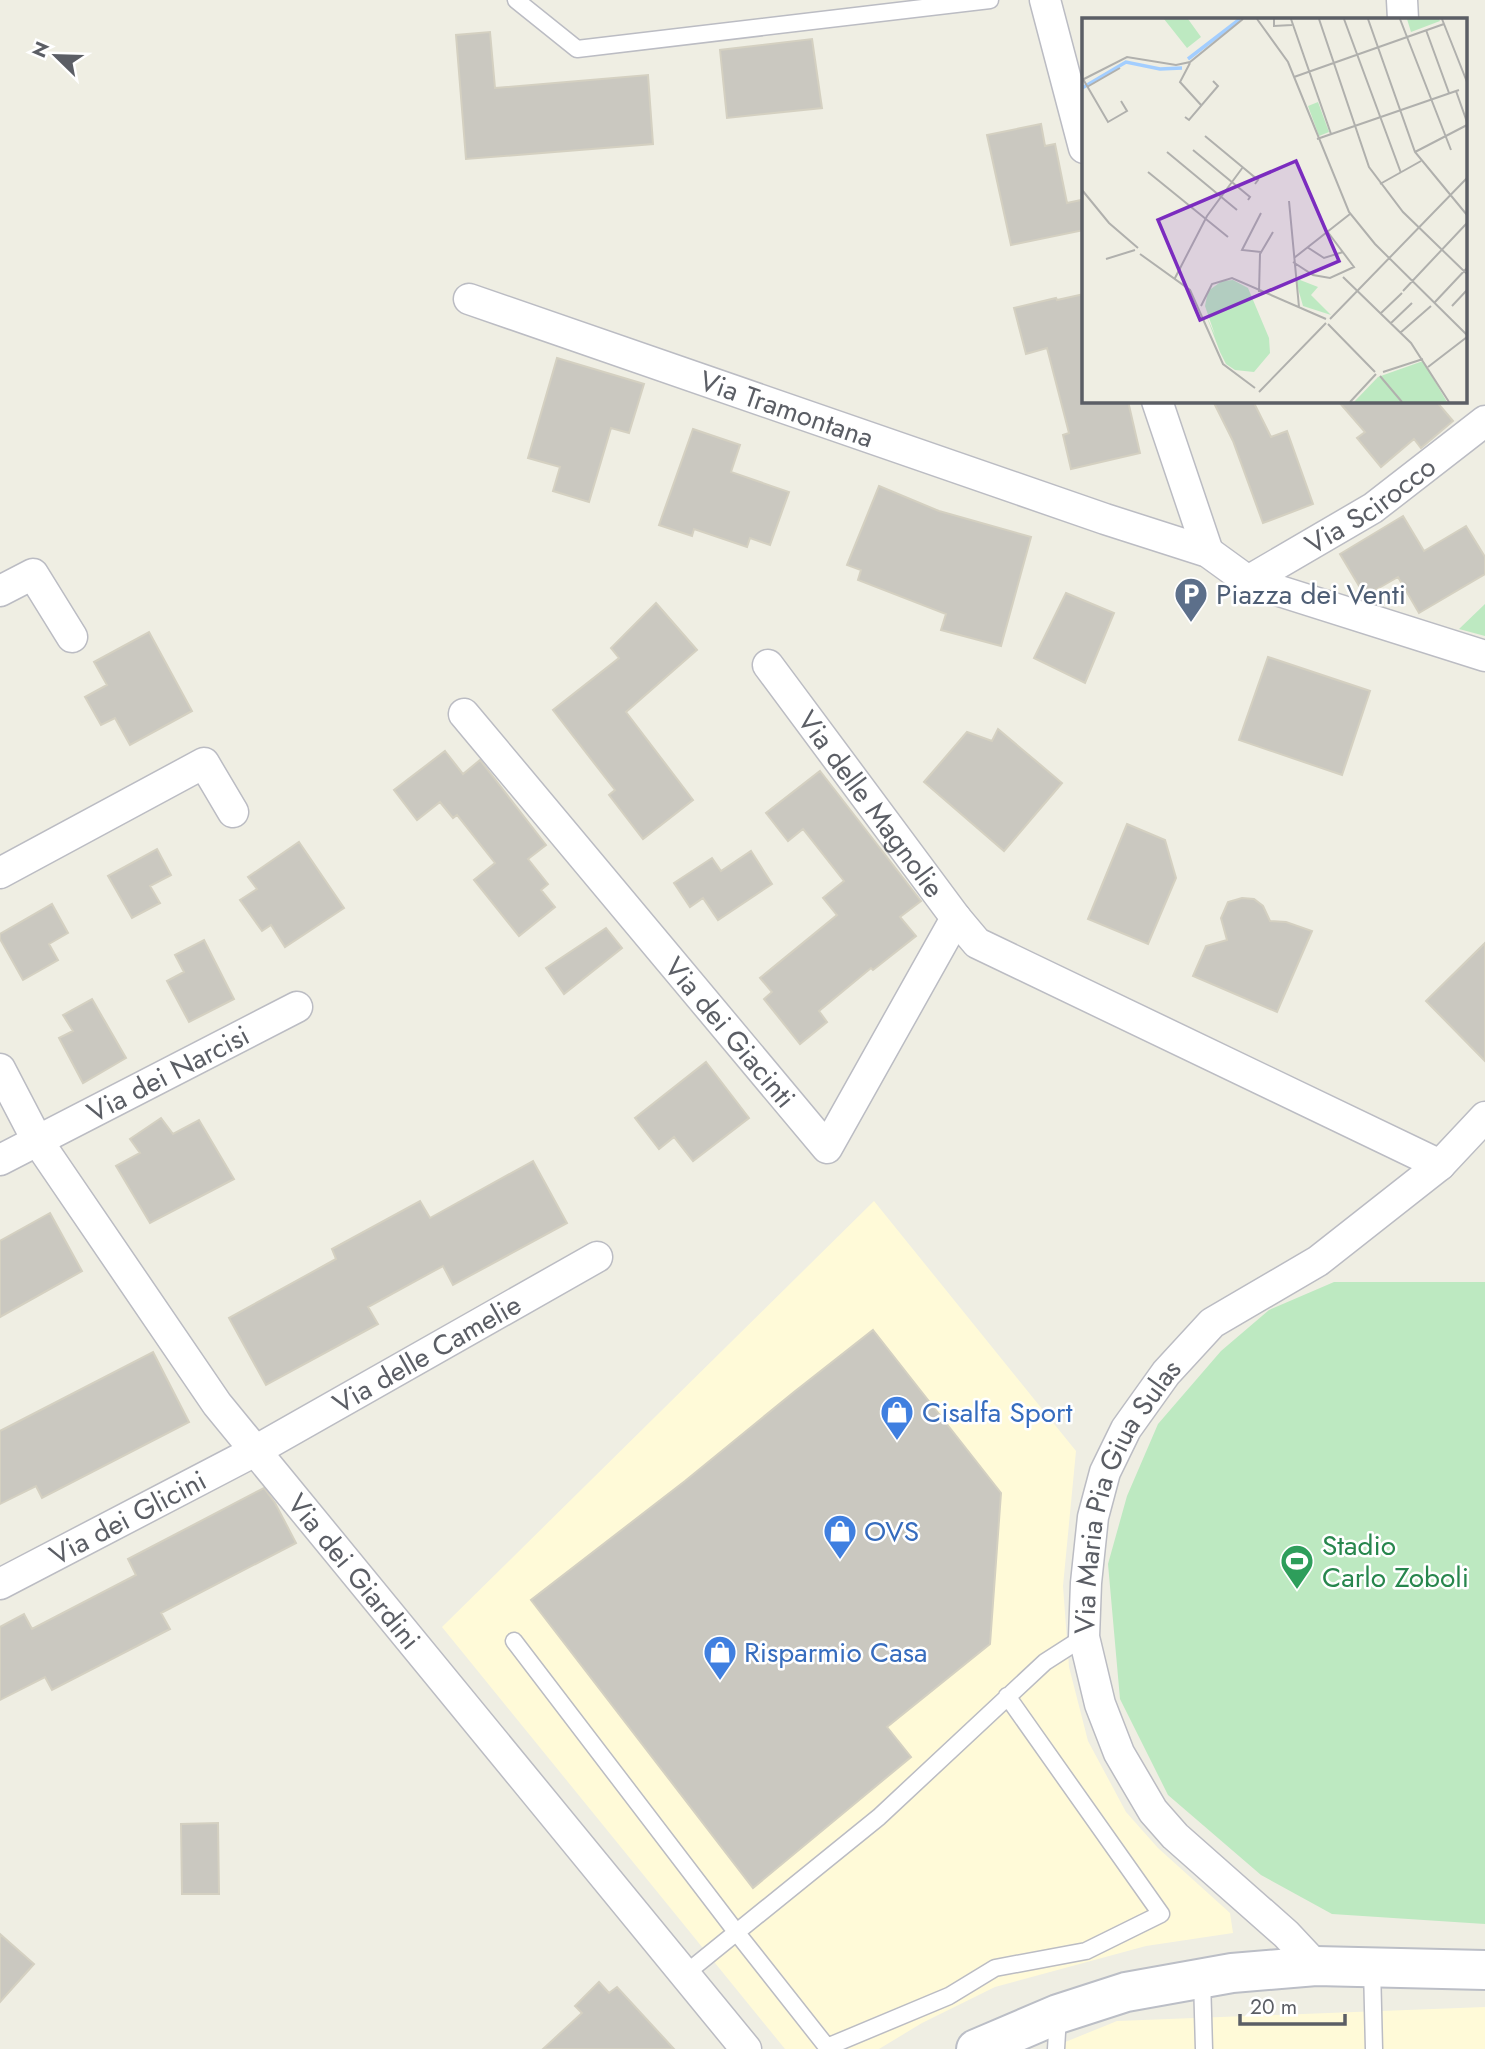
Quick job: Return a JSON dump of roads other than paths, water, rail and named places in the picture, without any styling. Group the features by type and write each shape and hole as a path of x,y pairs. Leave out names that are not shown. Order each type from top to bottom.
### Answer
{"main road":[{"path":"978,2048 1057,2031 1125,1992 1232,1973 1316,1966 1485,1970"}],"street":[{"path":"1045,0 1082,140"},
{"path":"1402,0 1403,18"},
{"name":"Via Tramontana","path":"469,299 1105,519 1208,552"},
{"path":"1157,402 1208,552 1248,581 1485,656"},
{"name":"Via Scirocco","path":"1248,581 1373,508 1485,421"},
{"path":"0,592 33,574 72,637"},
{"name":"Via delle Magnolie","path":"768,665 977,943 1440,1165"},
{"name":"Via dei Giacinti","path":"464,714 827,1148 956,918"},
{"path":"0,873 204,763 233,812"},
{"name":"Via dei Narcisi","path":"0,1160 297,1007"},
{"name":"Via dei Giardini","path":"0,1069 37,1140 217,1404 746,2049"},
{"name":"Via Maria Pia Giua Sulas","path":"1316,1966 1286,1934 1175,1836 1153,1811 1119,1753 1100,1704 1084,1637 1093,1517 1105,1472 1126,1429 1166,1373 1212,1323 1318,1261 1440,1165 1485,1117"},
{"name":"Via delle Camelie","path":"255,1451 597,1257"},
{"name":"Via dei Glicini","path":"0,1584 255,1451"}],"lane":[{"path":"516,0 577,49 990,0"},
{"path":"685,1974 879,1817 1045,1662 1084,1637"},
{"path":"514,1641 737,1933 827,2046 949,1996 995,1968 1086,1951 1161,1914 1007,1696"},
{"path":"1372,1968 1374,2049"},
{"path":"1202,1979 1204,2049"}],"place":[{"name":"Piazza dei Venti","path":"1191,624"},
{"name":"Cisalfa Sport","path":"897,1442"},
{"name":"OVS","path":"840,1561"},
{"name":"Stadio Carlo Zoboli","path":"1297,1591"},
{"name":"Risparmio Casa","path":"720,1682"}]}
